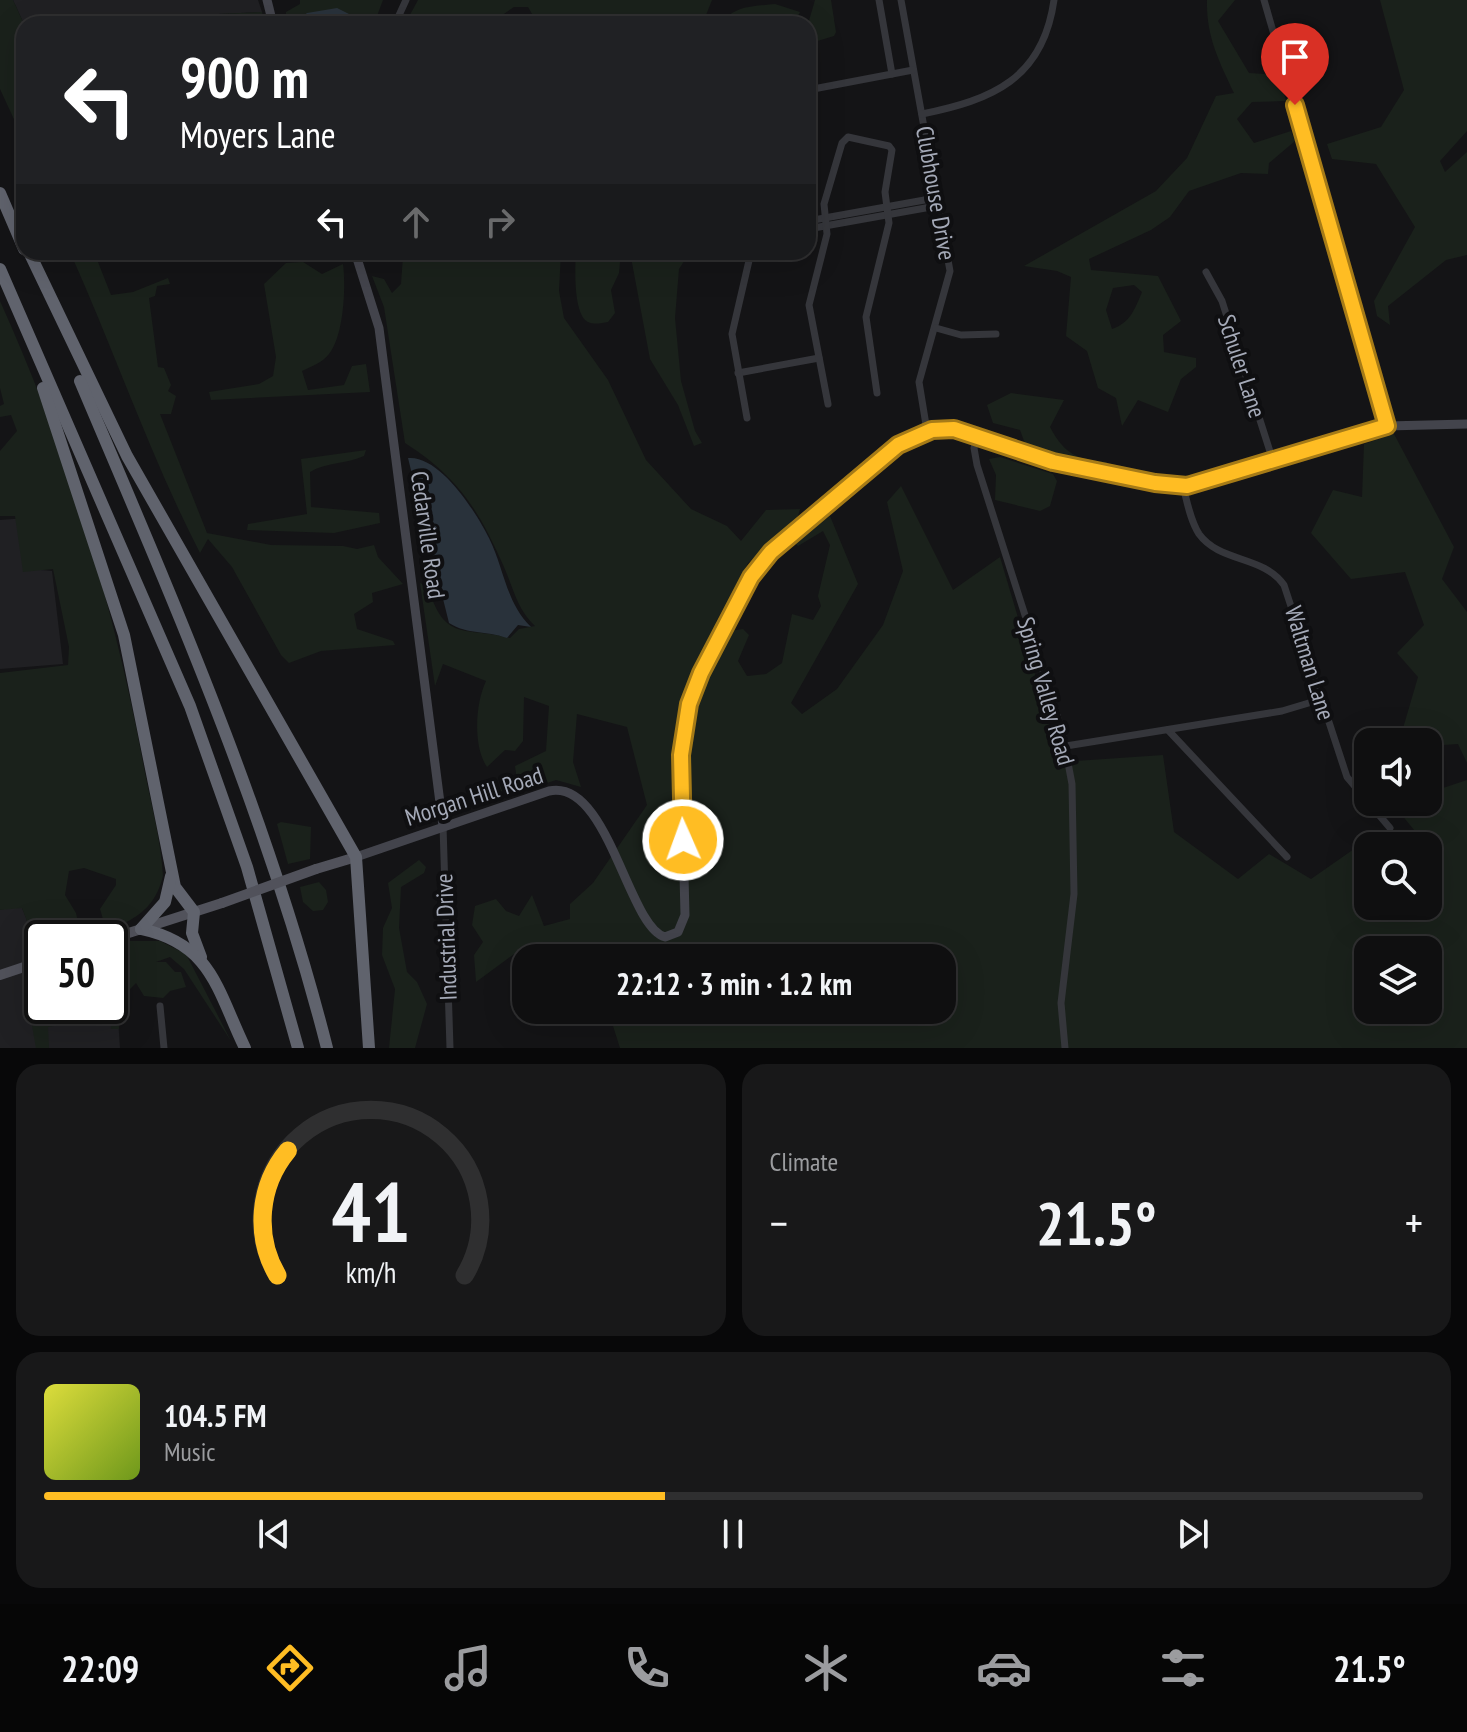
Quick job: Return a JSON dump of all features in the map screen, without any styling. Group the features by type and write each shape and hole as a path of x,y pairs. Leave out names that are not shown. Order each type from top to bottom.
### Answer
{"highway":[{"path":"0,192 16,225"},
{"path":"0,192 16,228"},
{"path":"30,260 127,456 356,857 369,1048"},
{"path":"30,260 241,766 288,906 327,1048"},
{"path":"0,269 190,706 247,867 298,1048"},
{"path":"13,301 112,589 130,657 178,895 194,912 192,933 245,1048"},
{"path":"172,869 165,902 141,929 166,935 201,957"}],"main road":[{"name":"Cedarville Road","path":"358,260 379,328 443,826"},
{"path":"927,431 954,429 1053,462 1183,486 1202,484 1387,426 1467,424"},
{"name":"Morgan Hill Road","path":"128,933 549,791 571,792 587,807 627,875 652,930 665,937 678,932 685,915 683,738 689,704 701,673 751,577 769,554 898,445 927,431"},
{"path":"0,975 24,967"}],"street":[{"path":"879,0 892,74"},
{"name":"Clubhouse Drive","path":"901,0 950,271 918,389 927,431"},
{"path":"922,114 985,99 1023,72 1045,38 1054,0"},
{"path":"1264,0 1387,426"},
{"path":"816,88 913,70"},
{"path":"828,404 809,305 826,222 824,204 842,143 848,137 889,146 892,150 888,210 866,317 877,393"},
{"path":"816,226 930,199 939,202"},
{"path":"816,221 826,222"},
{"path":"747,418 732,331 749,260"},
{"name":"Schuler Lane","path":"1206,272 1222,301 1273,461"},
{"path":"936,328 961,335 996,334"},
{"path":"738,373 819,358"},
{"name":"Spring Valley Road","path":"977,436 976,462 1066,746 1073,793 1074,894 1062,998 1065,1048"},
{"name":"Waltman Lane","path":"1183,486 1195,527 1207,542 1265,566 1284,585 1349,782 1390,828"},
{"path":"1066,746 1287,710 1322,699"},
{"path":"1168,730 1287,857"},
{"name":"Industrial Drive","path":"443,826 450,1048"},
{"path":"160,1006 164,1048"}],"shaded area":[{"path":"0,0 13,0 20,16 16,16 16,124 0,89"},
{"path":"13,0 258,0 262,12 211,16 20,16"},
{"path":"300,0 383,0 377,16 286,16 286,12 300,4"},
{"path":"418,0 712,0 705,16 533,16 528,7 514,7 501,16 409,16"},
{"path":"815,0 831,0 834,36 816,41 816,16 810,16"},
{"path":"1207,0 1235,0 1218,21 1249,73 1279,75 1286,101 1252,102 1237,119 1254,143 1291,131 1295,141 1269,163 1268,174 1241,173 1189,191 1170,217 1151,230 1089,259 1091,270 1158,276 1181,321 1163,335 1164,352 1196,358 1196,367 1181,379 1168,412 1138,400 1122,426 1116,398 1098,388 1087,351 1066,336 1071,277 1057,271 1024,266 1156,191 1187,158 1216,96 1234,93 1214,48","holes":["1134,285 1142,292 1128,319 1112,329 1106,310 1113,288"]},
{"path":"1380,0 1467,0 1467,131 1440,161 1445,172 1467,152 1467,255 1446,260 1388,306 1390,325 1377,316 1374,301 1415,227 1376,164 1332,159 1327,144 1381,127 1404,90"},
{"path":"775,4 800,12 798,16 729,16 753,6"},
{"path":"337,8 350,16 303,16"},
{"path":"262,12 263,16 211,16"},
{"path":"73,260 97,260 111,295 133,292 168,278 170,284 157,286 155,296 149,298 158,367 164,368 171,385 168,391 176,396 171,414 160,414 207,533 271,545 357,549 374,545 378,557 403,584 372,593 373,602 354,614 357,629 393,641 395,645 321,651 289,663 281,655 232,567 208,539 200,553 165,479"},
{"path":"403,260 561,260 559,291 564,318 608,380 646,460 691,509 727,526 741,541 766,510 800,509 798,516 748,563 716,622 730,631 743,629 749,635 738,661 747,676 766,674 782,663 792,614 813,620 821,606 818,596 830,545 823,531 798,546 793,542 830,516 858,584 791,703 802,714 837,689 883,625 903,571 887,502 901,486 953,590 1000,557 1061,762 1163,755 1174,832 1238,879 1269,854 1311,879 1354,849 1354,920 1442,920 1442,832 1412,832 1403,816 1442,816 1442,788 1467,780 1467,1048 620,1048 612,1024 956,1024 956,944 512,944 512,956 476,982 474,955 483,942 472,925 475,906 496,899 506,911 519,916 532,895 544,926 570,919 570,904 593,883 647,805 627,727 577,714 573,762 581,787 556,780 502,798 500,786 517,780 515,766 546,751 549,706 524,697 523,741 515,751 505,750 487,767 479,748 477,725 486,681 443,664 435,686 420,583 428,587 442,617 458,629 510,638 519,629 535,626 520,606 495,547 465,496 439,469 405,443 384,307 372,276 384,279 392,293 401,284"},
{"path":"576,260 620,260 619,273 611,290 615,313 608,322 595,324 583,318 576,290"},
{"path":"631,260 685,260 679,269 675,318 681,381 695,431 702,443 694,446 678,405 650,359"},
{"path":"303,262 322,274 343,264 344,273 343,310 338,335 326,357 302,371 308,390 344,385 352,366 366,364 370,392 211,400 209,392 259,384 273,376 276,357 264,284 286,263"},
{"path":"0,301 47,414 86,530 132,708 163,876 150,903 128,921 103,920 100,909 116,885 116,879 84,868 69,871 65,895 77,920 27,920 22,908 0,910 0,673 68,665 69,647 53,569 23,572 15,516 0,516 0,451 17,431 11,415 0,417 0,406 4,404 0,388"},
{"path":"1011,393 1064,400 1050,427 1055,436 1073,454 1107,462 1106,468 1027,449 1020,430 993,423 987,405"},
{"path":"1394,434 1454,547 1442,579 1467,612 1467,763 1458,744 1442,745 1442,728 1403,728 1418,677 1397,653 1424,625 1405,572 1351,579 1311,533 1333,490 1362,497 1364,444"},
{"path":"366,450 364,456 357,459 310,472 311,507 379,513 380,523 334,533 247,530 248,524 307,514 301,459"},
{"path":"1000,457 1053,474 1057,481 1050,506 1040,511 995,500 996,475 989,459"},
{"path":"408,458 432,466 466,500 489,538 516,607 531,627 518,625 507,638 449,623"},
{"path":"26,518 30,569 52,571 63,664 0,669 0,520"},
{"path":"277,824 311,827 310,859 288,864"},
{"path":"419,860 426,867 424,873 401,887 399,928 407,972 417,982 427,1004 415,1048 389,1048 395,989 382,955 383,928 392,908 388,883"},
{"path":"319,882 326,890 328,902 323,910 313,911 303,902 300,887"},
{"path":"22,908 27,920 24,920 24,1024 118,1024 120,1048 0,1048 0,910"},
{"path":"128,941 160,941 186,954 231,1041 184,969 170,957 156,962 166,962 175,972 181,972 186,987 170,991 163,998 144,996 136,983 129,990"},
{"path":"32,1024 60,1024 48,1027 49,1048 36,1048"}],"route":[{"path":"683,840 681,755 685,719 701,673 751,577 771,552 901,443 932,430 954,429 1053,462 1155,483 1187,486 1213,481 1387,426 1295,105"}]}
